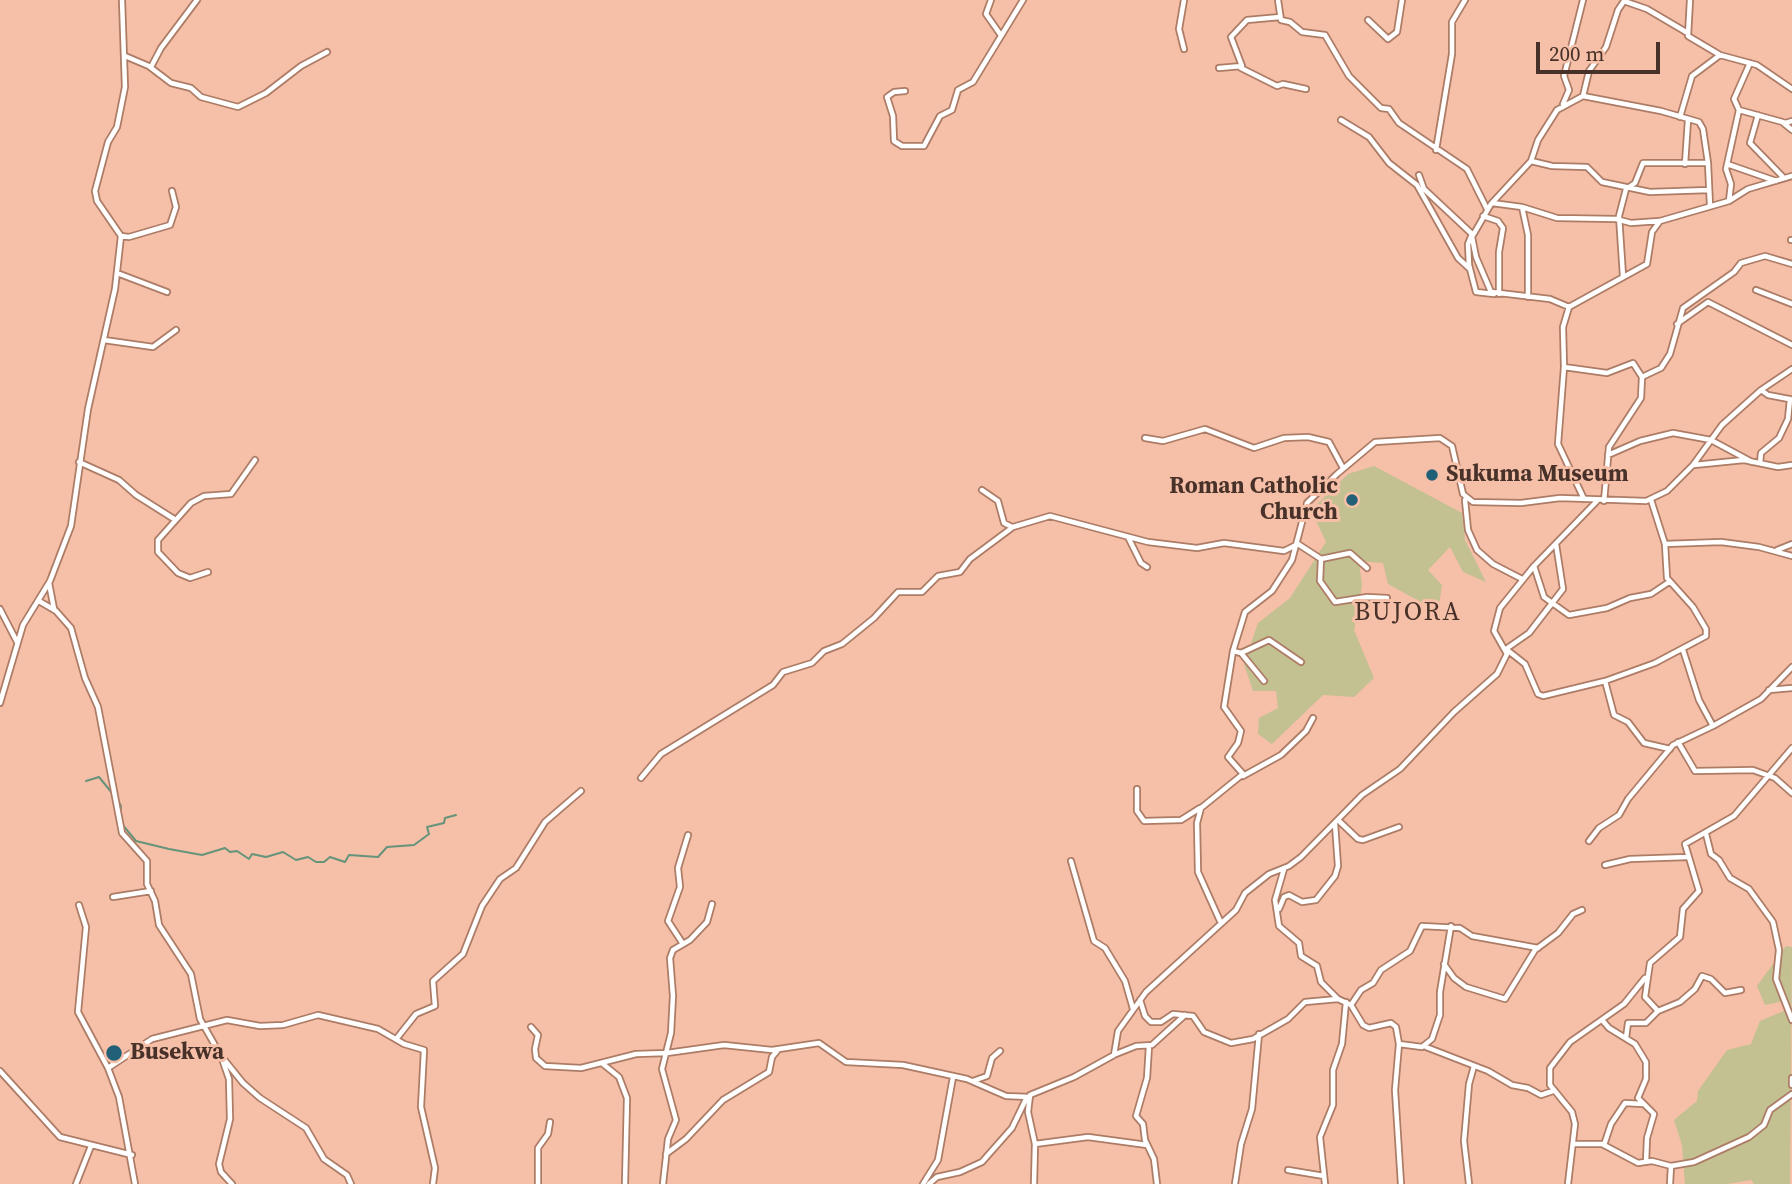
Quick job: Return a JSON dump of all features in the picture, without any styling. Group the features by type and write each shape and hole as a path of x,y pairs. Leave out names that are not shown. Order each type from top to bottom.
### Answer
{"street":[{"path":"0,704 23,625 49,583 71,526 79,462 117,273 121,236 97,201 95,191 101,164 119,116 125,56 122,0"},
{"path":"150,67 197,0"},
{"path":"990,0 986,13 1000,34"},
{"path":"905,91 894,92 887,97 894,141 902,146 925,146 940,116 952,110 958,90 973,82 1023,0"},
{"path":"1184,0 1179,29 1184,48"},
{"path":"1278,0 1280,18"},
{"path":"1368,20 1388,39 1397,32 1402,0"},
{"path":"1436,150 1444,114 1444,88 1452,54 1451,22 1465,0"},
{"path":"1569,307 1555,300 1477,293 1470,269 1468,246 1489,206 1531,161 1538,140 1563,104 1569,90 1564,76 1583,0"},
{"path":"1686,32 1690,0"},
{"path":"1583,96 1589,71 1606,47 1618,10 1624,1 1650,11 1720,55 1750,63 1792,89"},
{"path":"1240,68 1243,61 1235,49 1233,34 1249,18 1280,18 1302,32 1325,35 1349,76 1381,108 1390,109 1399,123 1469,172 1489,206"},
{"path":"125,56 150,67 171,83 191,88 201,97 238,107 266,93 301,66 327,52"},
{"path":"1680,117 1692,76 1720,55"},
{"path":"1729,201 1731,184 1727,164 1739,110 1734,99 1750,63"},
{"path":"1219,68 1240,68 1277,86 1283,84 1306,89"},
{"path":"1563,104 1583,96 1680,117 1702,125 1708,163 1710,206"},
{"path":"1739,110 1781,122 1792,130"},
{"path":"1758,115 1749,143 1784,178"},
{"path":"1341,120 1369,137 1389,163 1417,186 1458,258 1470,269"},
{"path":"1685,164 1688,120"},
{"path":"1781,122 1792,121"},
{"path":"1531,161 1552,166 1587,167 1600,182 1651,192 1709,190"},
{"path":"1623,276 1619,220 1629,187 1634,185 1642,164 1647,161 1708,163"},
{"path":"1727,164 1777,181"},
{"path":"1419,176 1424,189 1472,234 1478,261 1489,290 1497,294"},
{"path":"1489,206 1522,207 1557,218 1619,220 1631,223 1660,221 1729,201 1743,191 1792,176"},
{"path":"120,243 129,237 170,225 176,207 172,191"},
{"path":"1522,207 1528,235 1528,297"},
{"path":"1483,216 1498,221 1503,228 1497,294"},
{"path":"1584,499 1558,444 1564,367 1563,327 1569,307 1648,262 1652,232 1660,221"},
{"path":"121,236 129,237"},
{"path":"1642,377 1663,365 1672,351 1679,312 1746,260 1765,256 1792,264"},
{"path":"117,273 167,292"},
{"path":"1756,290 1792,304"},
{"path":"1703,293 1708,302 1792,345"},
{"path":"1677,324 1708,302"},
{"path":"104,340 153,347 176,330"},
{"path":"1564,367 1607,373 1633,363 1642,377 1641,398 1618,431 1607,455 1604,501"},
{"path":"1465,499 1477,502 1521,503 1560,498 1651,500 1667,491 1693,465 1711,440 1760,390 1792,369"},
{"path":"1760,390 1768,395 1791,399 1788,419 1779,438 1761,453 1760,463"},
{"path":"1145,438 1163,441 1205,429 1254,447 1284,438 1308,437 1329,442 1343,468"},
{"path":"1607,455 1668,434 1711,440 1752,462"},
{"path":"1242,776 1242,771 1228,757 1238,743 1241,731 1224,708 1233,651 1243,615 1254,602 1275,588 1298,544 1307,503 1358,453 1379,441 1440,438 1452,446 1465,499 1468,530 1478,550 1493,564 1522,579"},
{"path":"208,572 187,577 158,552 158,540 174,519 197,499 230,494 255,460"},
{"path":"79,462 119,480 136,495 174,519"},
{"path":"1693,465 1752,462 1777,467 1792,465"},
{"path":"982,490 998,500 1004,523 1013,527"},
{"path":"1597,500 1522,579 1500,608 1494,622 1496,634 1506,649 1527,667 1540,695 1605,681 1683,650 1691,642 1704,638 1706,629 1691,603 1669,582 1664,570 1665,544 1651,500"},
{"path":"640,778 661,754 773,685 783,672 813,663 824,652 842,644 874,618 898,592 922,592 938,576 960,572 970,559 1013,527 1052,516 1128,537 1197,548 1224,543 1284,551 1298,544"},
{"path":"1128,537 1141,563 1147,567"},
{"path":"1665,544 1716,542 1792,556"},
{"path":"1298,544 1321,559 1350,553 1367,568"},
{"path":"1506,649 1529,633 1554,602 1563,584 1556,544"},
{"path":"1776,551 1792,544"},
{"path":"1321,559 1320,582 1332,601 1345,603 1363,597 1387,598"},
{"path":"1534,566 1542,593 1571,615 1651,594 1669,582"},
{"path":"49,583 54,610"},
{"path":"38,601 54,610 71,628 85,678 101,719 106,758 118,798 122,834 147,862 146,879 162,932 191,974 193,997 204,1027 221,1056 243,1083 260,1098 306,1128 324,1159 346,1174 351,1184"},
{"path":"0,609 17,643"},
{"path":"6,620 23,625"},
{"path":"1241,653 1269,640 1301,662"},
{"path":"1116,1054 1118,1031 1140,1000 1220,921 1233,913 1245,893 1264,877 1301,857 1362,795 1400,769 1454,712 1497,674 1505,661 1506,649"},
{"path":"1683,650 1699,700 1713,726"},
{"path":"1233,651 1241,653 1264,681"},
{"path":"1590,841 1599,828 1619,815 1632,794 1678,742 1749,708 1792,667"},
{"path":"1605,681 1614,715 1628,722 1644,743 1670,749"},
{"path":"1769,690 1792,688"},
{"path":"1137,789 1137,811 1144,821 1181,820 1242,776 1259,770 1281,755 1306,732 1313,719"},
{"path":"1678,742 1695,771 1753,770 1769,775 1792,793"},
{"path":"1658,1011 1646,999 1646,977 1651,960 1680,937 1683,909 1698,894 1685,844 1734,816 1792,748"},
{"path":"397,1038 416,1014 435,1006 433,981 463,954 482,906 500,879 516,868 545,822 581,791"},
{"path":"1201,807 1196,822 1197,867 1220,921"},
{"path":"1337,821 1363,840 1399,827"},
{"path":"1278,910 1284,897 1289,895 1302,901 1316,900 1335,876 1338,866 1337,821"},
{"path":"1706,834 1711,854 1719,860 1731,879 1749,889 1773,922 1779,950 1776,979 1792,1020"},
{"path":"683,944 668,922 680,887 678,868 688,835"},
{"path":"1605,865 1628,860 1687,857"},
{"path":"1071,861 1094,941 1105,948 1125,981 1133,1010"},
{"path":"1284,868 1275,898 1279,926 1299,943 1301,956 1317,966 1320,979 1338,999 1348,1004 1359,1021 1367,1027 1394,1024 1399,1044 1395,1090 1401,1184"},
{"path":"113,897 150,891"},
{"path":"663,1184 665,1155 676,1120 662,1069 667,1054 673,996 670,958 673,950 707,922 712,904"},
{"path":"79,905 86,927 78,1012 108,1068 126,1122 135,1184"},
{"path":"1444,964 1460,984 1503,999 1510,994 1524,964 1538,948 1558,933 1573,914 1582,910"},
{"path":"1325,1184 1321,1137 1333,1105 1332,1077 1342,1044 1348,1004 1360,990 1373,983 1381,970 1410,951 1420,928 1451,926 1462,928 1472,936 1538,948"},
{"path":"1425,1046 1440,1015 1444,964 1451,926"},
{"path":"1626,1038 1628,1023 1646,1023 1658,1011 1680,1002 1695,989 1703,975 1726,993 1741,990"},
{"path":"1569,1183 1575,1144 1573,1114 1553,1091 1548,1079 1555,1059 1575,1037 1623,1004 1646,977"},
{"path":"1140,1000 1145,1016 1151,1022 1161,1022 1173,1014 1195,1017 1201,1030 1222,1041 1237,1043 1288,1019 1306,1002 1338,999"},
{"path":"108,1068 152,1039 233,1020 260,1026 283,1025 318,1015 346,1019 424,1050 421,1107 435,1168 433,1184"},
{"path":"929,1184 937,1177 960,1172 982,1162 1012,1128 1028,1097 1036,1090 1065,1082 1136,1046 1149,1046 1185,1015"},
{"path":"1602,1020 1634,1044 1646,1062 1646,1079 1638,1095 1654,1113 1646,1148 1646,1162"},
{"path":"531,1027 538,1034 535,1053 543,1065 578,1068 636,1054 667,1054 724,1045 756,1050 778,1049 819,1042 846,1062 903,1065 972,1081 999,1094 1028,1097"},
{"path":"1235,1184 1241,1144 1252,1109 1259,1034"},
{"path":"1399,1044 1425,1046 1538,1094 1553,1091"},
{"path":"1149,1046 1146,1080 1136,1114 1143,1124 1147,1145 1154,1159 1157,1184"},
{"path":"665,1155 686,1139 723,1100 769,1072 772,1057 778,1049"},
{"path":"972,1081 987,1076 992,1058 1000,1051"},
{"path":"221,1056 231,1090 230,1119 220,1170 232,1184"},
{"path":"603,1064 621,1081 627,1098 625,1184"},
{"path":"1469,1184 1464,1141 1469,1084 1474,1066"},
{"path":"0,1071 52,1132 65,1140 132,1155"},
{"path":"923,1184 938,1160 953,1077"},
{"path":"1792,1078 1792,1085"},
{"path":"1575,1144 1604,1145 1638,1163 1671,1166 1694,1162 1749,1137 1764,1125 1770,1110 1792,1094"},
{"path":"1028,1097 1028,1117 1035,1144 1034,1184"},
{"path":"1604,1145 1611,1124 1625,1103 1644,1104"},
{"path":"538,1184 539,1146 548,1134 550,1122"},
{"path":"1035,1144 1088,1136 1147,1145"},
{"path":"76,1184 91,1146"},
{"path":"1670,1184 1671,1166"},
{"path":"1288,1170 1324,1176"}],"shaded area":[{"path":"1374,466 1462,513 1465,540 1486,582 1463,572 1450,547 1428,570 1442,585 1437,618 1417,600 1388,584 1383,563 1359,561 1362,586 1354,630 1374,678 1354,697 1323,695 1272,744 1258,734 1259,718 1278,708 1276,691 1253,691 1244,664 1258,623 1290,598 1326,542 1311,510 1348,474"},
{"path":"1786,946 1792,947 1790,1184 1754,1184 1751,1180 1727,1184 1685,1184 1682,1145 1674,1120 1697,1101 1698,1091 1727,1050 1751,1044 1760,1021 1786,1010 1784,1001 1765,1005 1757,986"}],"waterway":[{"path":"86,781 99,777 112,793"},
{"path":"116,797 121,806 120,814"},
{"path":"121,823 136,841 202,855 225,848 230,852 237,851 249,859 252,854 266,857 283,852 296,860 308,857 316,862 324,862 330,857 345,862 349,855 378,857 387,847 414,845 429,834 427,827 444,823 445,818 456,815"}],"place":[{"name":"Sukuma Museum","path":"1432,475"},
{"name":"Roman Catholic Church","path":"1352,500"},
{"name":"Busekwa","path":"114,1053"}],"district":[{"name":"BUJORA","path":"1408,613"}]}
